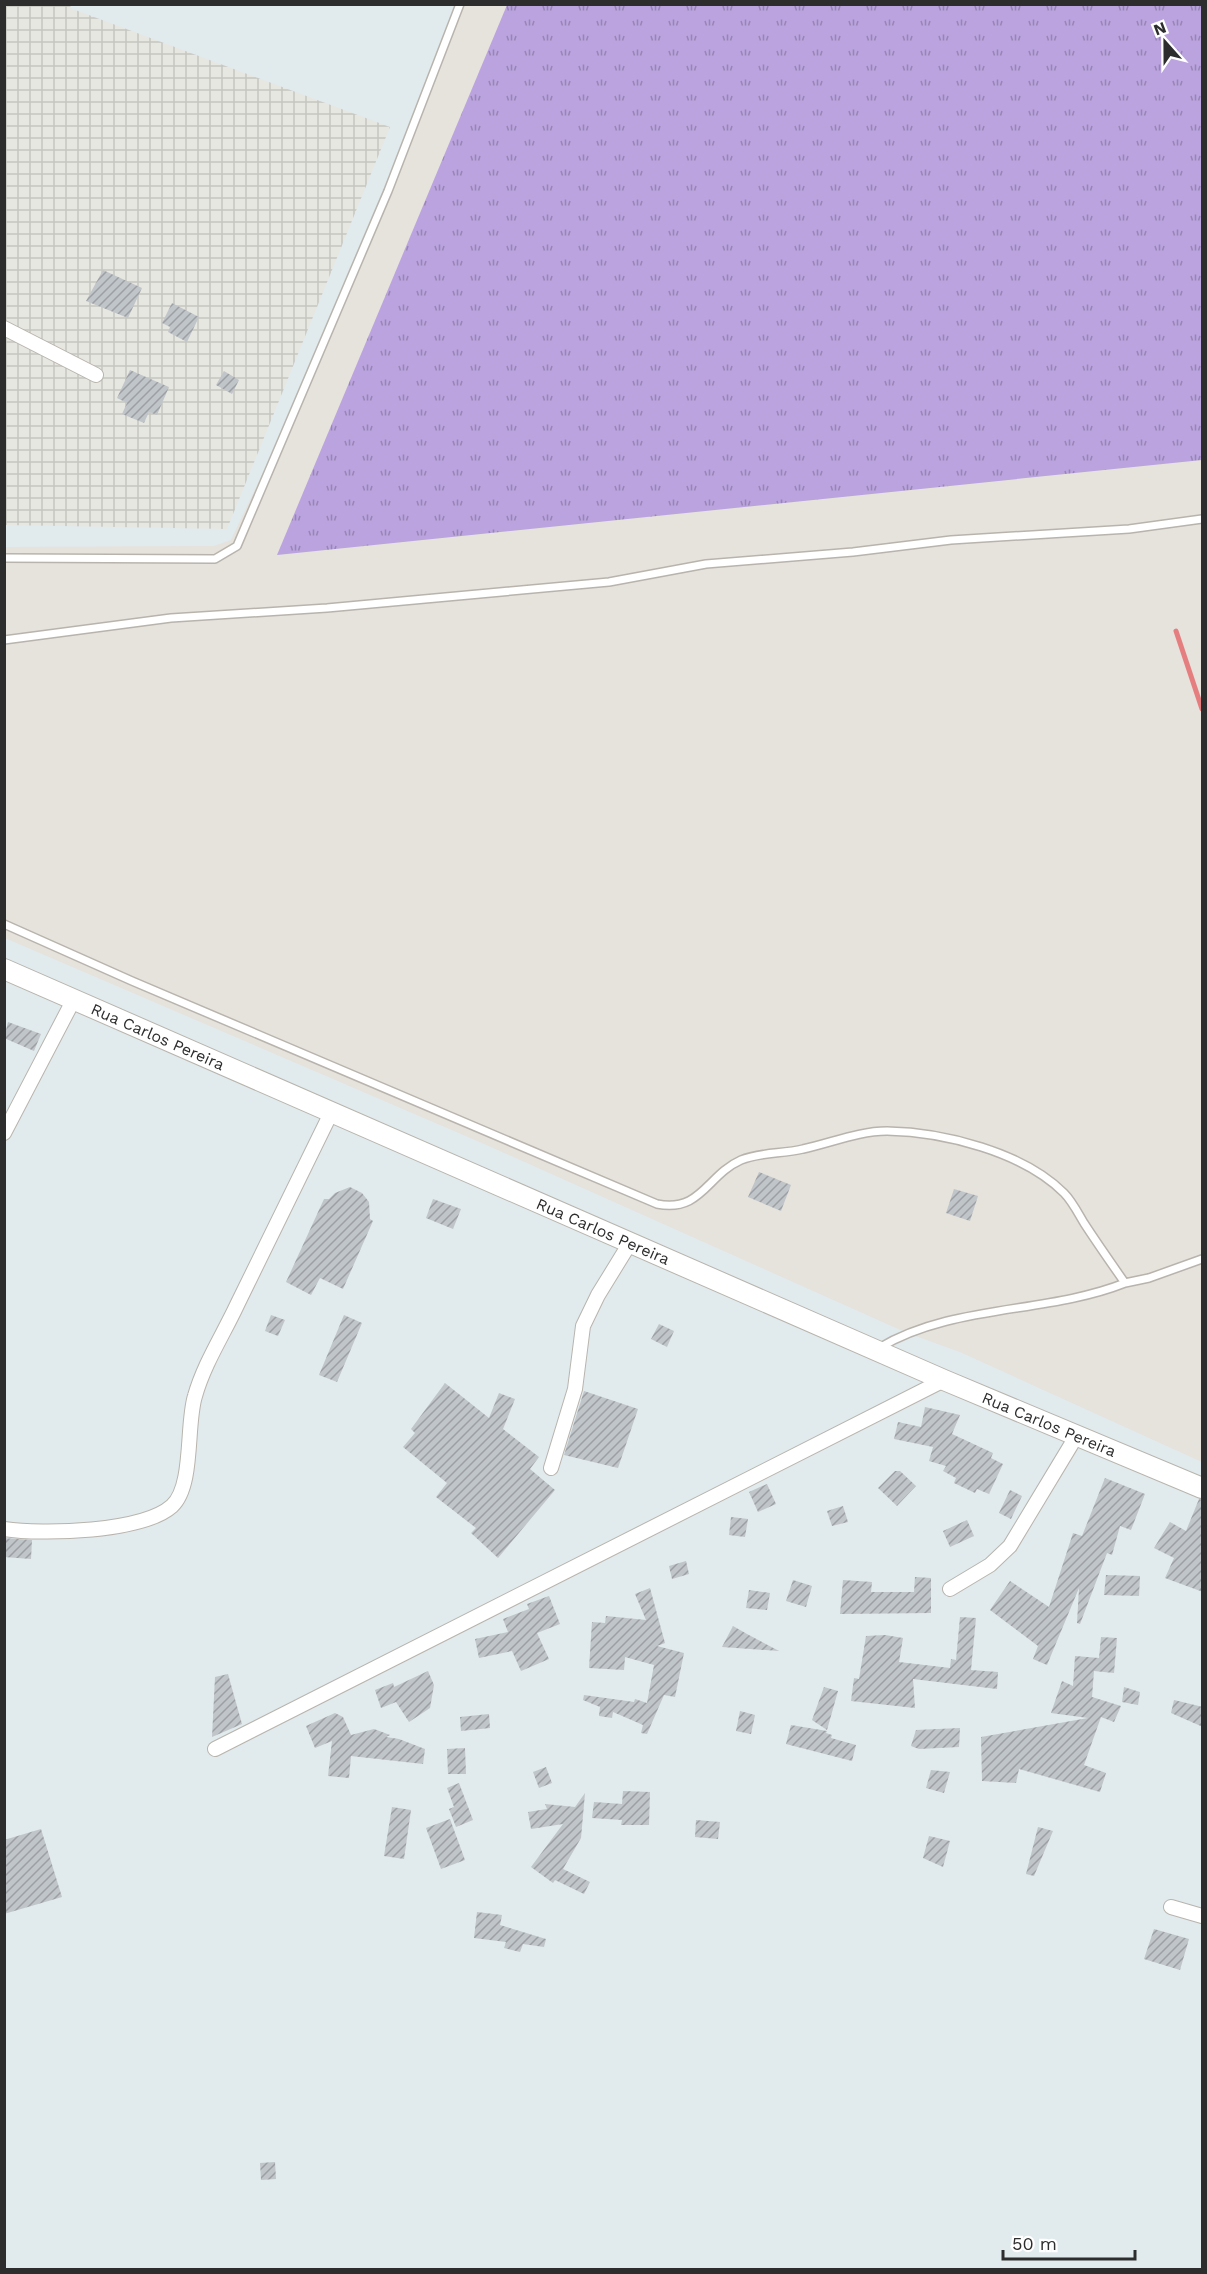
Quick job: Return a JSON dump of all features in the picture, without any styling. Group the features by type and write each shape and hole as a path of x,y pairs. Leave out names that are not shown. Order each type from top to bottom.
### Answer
{"main road":[{"name":"Rua Carlos Pereira","path":"4,969 944,1380 1203,1488"}],"street":[{"path":"4,328 96,375"},
{"path":"4,1133 74,999"},
{"path":"4,1529 50,1532 138,1522 155,1518 174,1505 180,1496 185,1476 195,1395 331,1113"},
{"path":"551,1468 575,1389 583,1326 598,1295 630,1244"},
{"path":"215,1749 944,1380"},
{"path":"950,1589 990,1565 1010,1546 1077,1435"},
{"path":"1171,1907 1203,1916"}],"lane":[{"path":"4,558 215,559 237,546 388,191 460,4"},
{"path":"4,640 171,618 327,608 609,582 706,564 853,552 951,540 1129,528 1203,519"},
{"path":"4,924 132,981 657,1204 672,1207 685,1204 705,1191 719,1175 740,1161 802,1150 855,1136 887,1131 931,1136 973,1145 1014,1159 1041,1174 1065,1194 1125,1283"},
{"path":"877,1349 905,1332 923,1330 957,1320 1080,1298 1125,1283 1149,1278 1203,1258"}],"shaded area":[{"path":"5,5 71,5 70,8 390,127 227,529 5,525"},
{"path":"456,5 1202,5 1202,1462 960,1352 905,1332 482,1143 5,938 5,547 214,546 231,540 278,441 387,185 437,62"}],"green space":[{"path":"507,5 1202,5 1202,460 277,555"}],"building":[{"path":"103,270 142,288 128,318 86,301"},
{"path":"172,303 199,317 187,342 168,332 170,327 162,323"},
{"path":"130,370 169,387 157,415 149,412 144,423 122,414 127,403 117,398"},
{"path":"224,371 239,380 232,394 216,385"},
{"path":"8,1022 41,1034 34,1051 4,1038"},
{"path":"759,1172 791,1185 781,1211 748,1197"},
{"path":"350,1187 362,1193 369,1202 370,1219 373,1221 343,1289 320,1278 311,1295 286,1282 324,1199 329,1199 335,1193"},
{"path":"954,1189 978,1196 970,1221 946,1213"},
{"path":"433,1199 461,1209 453,1229 426,1218"},
{"path":"271,1315 285,1320 278,1336 265,1331"},
{"path":"344,1315 362,1323 337,1382 319,1375"},
{"path":"659,1324 674,1331 667,1347 651,1339"},
{"path":"445,1383 489,1418 499,1393 515,1399 503,1429 539,1457 530,1469 555,1490 498,1558 471,1533 476,1528 436,1497 447,1483 403,1447 415,1433 411,1429"},
{"path":"584,1391 638,1409 618,1468 564,1455"},
{"path":"925,1407 960,1415 952,1434 993,1453 991,1458 1003,1464 989,1494 977,1489 975,1493 954,1483 956,1478 943,1471 946,1466 929,1461 933,1447 894,1439 898,1422 921,1427"},
{"path":"895,1471 900,1471 916,1486 897,1506 878,1488"},
{"path":"1105,1478 1145,1494 1131,1530 1120,1526 1112,1555 1107,1553 1080,1624 1077,1623 1079,1588 1047,1665 1033,1659 1038,1646 990,1610 1010,1581 1049,1607 1073,1533 1082,1536"},
{"path":"767,1484 776,1504 758,1512 749,1492"},
{"path":"1010,1490 1022,1496 1011,1519 999,1513"},
{"path":"1199,1499 1203,1500 1203,1592 1165,1578 1174,1558 1154,1548 1170,1522 1186,1531"},
{"path":"843,1506 848,1522 832,1526 827,1511"},
{"path":"731,1517 748,1519 745,1537 729,1535"},
{"path":"967,1520 974,1536 950,1547 943,1531"},
{"path":"4,1538 32,1540 31,1559 4,1557"},
{"path":"686,1561 689,1574 672,1579 669,1566"},
{"path":"1106,1575 1140,1576 1139,1596 1104,1595"},
{"path":"915,1577 931,1578 931,1613 840,1614 843,1580 872,1582 871,1592 914,1592"},
{"path":"793,1580 812,1586 806,1607 786,1601"},
{"path":"650,1588 665,1643 657,1646 684,1653 675,1697 664,1695 647,1734 641,1733 643,1725 613,1712 612,1718 599,1716 600,1707 583,1700 584,1695 634,1702 635,1699 647,1703 654,1665 625,1657 624,1670 589,1668 592,1622 605,1623 606,1616 646,1620 635,1594"},
{"path":"749,1590 770,1593 767,1610 746,1608"},
{"path":"549,1596 560,1624 537,1633 549,1659 521,1671 512,1651 479,1658 475,1639 508,1632 503,1619 529,1609 527,1604"},
{"path":"960,1617 976,1618 971,1670 998,1672 997,1689 913,1679 915,1708 851,1701 854,1678 859,1679 866,1636 885,1635 903,1638 899,1662 950,1668 951,1659 956,1660"},
{"path":"733,1626 747,1634 779,1651 722,1647"},
{"path":"1101,1637 1117,1638 1114,1673 1094,1671 1092,1697 1121,1706 1114,1722 1101,1717 1084,1765 1106,1773 1100,1792 1019,1769 1016,1783 982,1781 981,1737 1088,1718 1051,1713 1062,1681 1073,1686 1075,1656 1099,1658"},
{"path":"428,1671 434,1685 430,1708 409,1722 396,1702 381,1708 375,1690 393,1683 394,1687"},
{"path":"228,1674 242,1724 212,1737 215,1677"},
{"path":"824,1687 838,1691 827,1730 812,1720"},
{"path":"1124,1687 1140,1692 1138,1705 1122,1702"},
{"path":"1174,1700 1203,1707 1203,1727 1171,1713"},
{"path":"740,1711 755,1715 751,1734 736,1731"},
{"path":"335,1713 343,1717 351,1735 374,1729 390,1735 386,1737 399,1739 425,1749 423,1764 351,1756 349,1778 328,1776 332,1741 315,1748 306,1726"},
{"path":"489,1714 490,1728 461,1731 460,1717"},
{"path":"791,1725 827,1731 826,1733 832,1735 831,1738 856,1745 852,1761 786,1744"},
{"path":"960,1728 959,1747 919,1749 911,1746 916,1730"},
{"path":"465,1748 466,1774 448,1774 447,1749"},
{"path":"546,1767 552,1783 539,1788 533,1772"},
{"path":"931,1770 950,1772 944,1793 926,1788"},
{"path":"459,1783 473,1820 456,1827 449,1809 454,1807 447,1788"},
{"path":"623,1791 650,1792 649,1825 621,1825 622,1820 592,1818 594,1802 622,1804"},
{"path":"585,1793 581,1838 563,1869 590,1882 584,1894 555,1880 553,1883 531,1867 563,1824 531,1829 528,1812 547,1809 545,1804 575,1807"},
{"path":"392,1807 411,1810 404,1859 384,1856"},
{"path":"450,1819 465,1860 441,1869 426,1828"},
{"path":"696,1820 720,1822 718,1839 695,1837"},
{"path":"1038,1827 1053,1831 1034,1876 1026,1874"},
{"path":"41,1829 62,1897 4,1914 4,1840"},
{"path":"929,1836 950,1841 943,1867 923,1858"},
{"path":"477,1912 502,1915 500,1925 546,1939 544,1947 523,1944 520,1952 504,1948 506,1942 474,1938"},
{"path":"1154,1929 1189,1939 1180,1970 1144,1959"},
{"path":"275,2162 276,2179 261,2180 260,2163"}],"waterway":[{"path":"1176,631 1202,709"}]}
